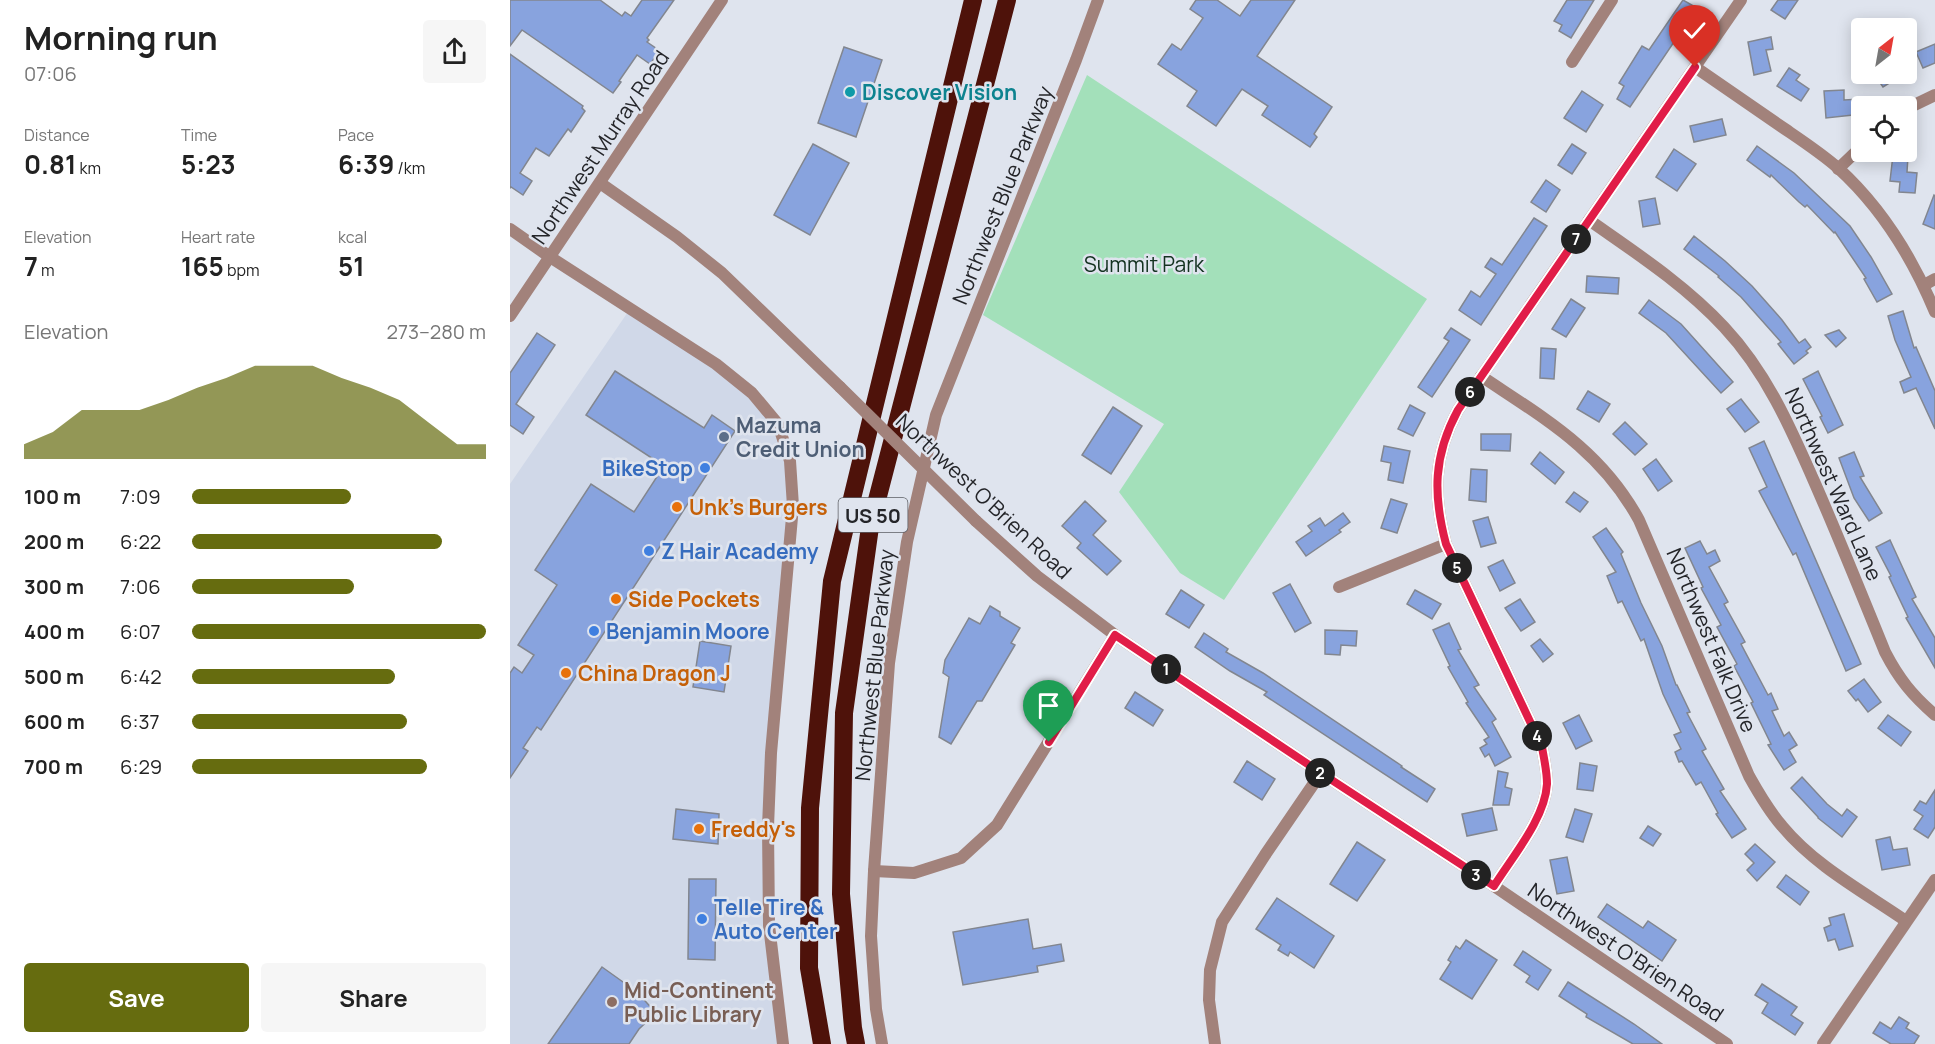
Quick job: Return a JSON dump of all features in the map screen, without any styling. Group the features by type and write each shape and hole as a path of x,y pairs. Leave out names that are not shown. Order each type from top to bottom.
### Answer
{"highway":[{"name":"US 50","path":"822,1044 809,968 810,808 832,581 973,0"},
{"name":"US 50","path":"856,1044 841,894 844,713 870,527 1007,0"}],"street":[{"name":"Northwest Murray Road","path":"510,316 722,0"},
{"name":"Northwest Blue Parkway","path":"882,1044 876,1009 871,936 874,871 889,663 907,542 936,415 1098,0"},
{"path":"1572,62 1612,0"},
{"path":"1494,886 1539,816 1547,785 1546,769 1542,747 1446,544 1439,519 1437,466 1448,428 1481,376 1741,0"},
{"path":"1695,67 1838,169 1885,220 1929,282 1935,312"},
{"path":"1917,104 1935,95"},
{"path":"1838,169 1851,157"},
{"name":"Northwest O'Brien Road","path":"600,183 677,237 722,273 976,521 1037,576 1115,635 1494,886 1727,1044"},
{"name":"Northwest Ward Lane","path":"1589,220 1696,300 1725,328 1762,375 1785,414 1899,678 1917,700 1935,715"},
{"path":"510,230 716,364 753,393 778,424 790,461 793,506 771,753 768,826 769,925 783,1044"},
{"name":"Northwest Falk Drive","path":"1481,376 1575,440 1600,465 1627,498 1639,519 1749,776 1766,806 1783,828 1826,866 1906,921"},
{"path":"1339,587 1446,544"},
{"path":"874,871 914,873 961,858 997,825 1115,635"},
{"path":"1215,1044 1209,1000 1210,970 1222,922 1321,773"},
{"path":"1823,1044 1935,880"}],"shaded area":[{"path":"630,309 738,384 768,411 786,466 788,501 766,792 777,1044 510,1044 510,484"}],"green space":[{"name":"Summit Park","path":"1087,75 1427,299 1224,600 1180,573 1119,492 1164,424 983,315"}],"building":[{"path":"510,0 600,0 622,16 625,12 631,16 642,0 674,0 647,38 649,40 647,42 660,51 650,64 637,55 613,93 522,30 510,46"},
{"path":"1196,0 1217,0 1240,16 1251,0 1295,0 1257,56 1332,107 1314,134 1317,137 1310,147 1262,115 1268,106 1242,89 1216,126 1187,106 1197,91 1158,64 1172,44 1181,50 1203,18 1190,9"},
{"path":"1567,0 1594,0 1571,38 1559,31 1562,25 1554,21"},
{"path":"1683,0 1697,8 1630,107 1617,99 1624,86 1619,83 1642,46 1649,50"},
{"path":"1778,0 1798,0 1785,19 1771,10"},
{"path":"1771,37 1773,49 1766,50 1771,71 1754,75 1748,42"},
{"path":"1935,44 1935,63 1923,68 1917,52"},
{"name":"Discover Vision","path":"844,47 882,60 856,137 818,123"},
{"path":"510,54 583,106 585,111 571,132 568,129 549,156 536,148 520,173 532,181 523,195 510,188"},
{"path":"1789,68 1800,75 1796,80 1809,89 1801,101 1777,86"},
{"path":"1844,90 1844,100 1851,100 1851,115 1826,118 1824,91"},
{"path":"1582,91 1603,105 1586,132 1564,118"},
{"path":"1722,119 1726,135 1694,142 1690,126"},
{"path":"813,144 849,163 810,235 774,215"},
{"path":"1572,144 1586,153 1572,174 1558,165"},
{"path":"1757,146 1794,173 1850,226 1892,294 1877,302 1864,279 1866,278 1835,232 1771,175 1770,177 1747,160"},
{"path":"1674,149 1696,164 1677,191 1656,177"},
{"path":"1892,162 1908,162 1907,172 1917,173 1915,193 1899,192 1900,182 1890,181"},
{"path":"1546,180 1560,190 1546,212 1531,202"},
{"path":"1935,196 1935,229 1923,224"},
{"path":"1655,198 1660,224 1643,227 1639,201"},
{"path":"1534,218 1547,226 1481,325 1459,310 1471,291 1480,297 1496,274 1485,267 1491,258 1502,265"},
{"path":"1694,236 1752,286 1799,343 1805,339 1811,347 1806,351 1808,353 1794,364 1778,344 1781,342 1741,297 1719,276 1684,249"},
{"path":"1587,276 1619,278 1618,294 1586,292"},
{"path":"1571,299 1585,308 1566,337 1552,329"},
{"path":"1649,300 1681,324 1733,382 1721,393 1666,333 1639,313"},
{"path":"1903,311 1914,348 1916,347 1935,391 1935,429 1916,388 1904,393 1900,382 1911,377 1895,340 1888,316"},
{"path":"1451,328 1470,340 1432,397 1418,387 1449,341 1444,338"},
{"path":"1839,330 1846,338 1836,347 1825,335"},
{"path":"537,333 555,345 516,404 534,417 523,434 510,425 510,373"},
{"path":"1541,348 1556,349 1554,379 1540,378"},
{"path":"615,371 704,428 712,415 735,431 541,730 537,727 523,748 528,751 510,778 510,673 514,667 522,673 534,655 518,645 557,585 535,570 591,484 634,512 664,466 586,415"},
{"path":"1818,371 1843,425 1828,433 1803,379"},
{"path":"1588,391 1610,404 1599,422 1577,409"},
{"path":"1741,399 1759,422 1745,432 1727,409"},
{"path":"1410,405 1425,413 1413,436 1398,429"},
{"path":"1113,407 1142,426 1111,474 1082,455"},
{"path":"1625,422 1647,444 1635,455 1613,434"},
{"path":"1481,434 1511,434 1510,451 1481,450"},
{"path":"1764,441 1861,664 1846,671 1796,553 1793,555 1759,491 1767,487 1749,448"},
{"path":"1384,446 1410,451 1403,483 1388,480 1391,463 1381,461"},
{"path":"1540,452 1564,472 1555,484 1531,464"},
{"path":"1854,452 1864,476 1860,477 1882,513 1869,521 1854,498 1839,458"},
{"path":"1656,459 1672,481 1658,491 1643,469"},
{"path":"1471,469 1487,470 1486,502 1469,500"},
{"path":"1574,492 1588,502 1580,512 1566,502"},
{"path":"1391,499 1407,504 1397,533 1381,528"},
{"path":"1085,501 1106,521 1093,535 1121,561 1107,575 1077,548 1081,543 1062,526"},
{"path":"1343,513 1350,522 1339,530 1341,532 1306,556 1296,542 1312,531 1308,526 1320,518 1325,526"},
{"path":"1488,517 1496,543 1481,547 1473,521"},
{"path":"1606,528 1623,552 1621,554 1641,603 1690,712 1687,713 1706,749 1702,751 1724,789 1720,791 1746,829 1732,838 1716,814 1718,813 1701,782 1696,785 1682,761 1679,762 1675,752 1681,749 1674,735 1681,732 1663,694 1644,639 1641,641 1622,601 1618,603 1607,576 1616,572 1593,537"},
{"path":"1890,540 1916,597 1912,599 1935,638 1935,668 1906,618 1908,617 1889,577 1891,576 1876,547"},
{"path":"1700,541 1707,554 1715,550 1720,561 1709,567 1728,602 1724,604 1745,642 1741,644 1768,695 1771,693 1778,709 1772,711 1784,736 1789,732 1797,745 1789,750 1796,762 1784,770 1768,745 1771,744 1751,703 1753,702 1734,666 1737,664 1717,627 1721,625 1701,588 1703,587 1685,548"},
{"path":"1503,560 1515,583 1500,591 1488,567"},
{"path":"1290,584 1311,623 1295,632 1273,593"},
{"path":"1181,590 1204,605 1189,628 1166,614"},
{"path":"1415,590 1441,604 1432,619 1407,604"},
{"path":"1520,599 1535,622 1521,631 1505,608"},
{"path":"990,606 1000,612 1000,616 1020,628 1011,643 1015,645 982,701 977,701 951,744 939,737 949,677 943,673 945,660 969,618 980,624"},
{"path":"1449,623 1461,649 1458,650 1479,685 1474,687 1496,719 1492,722 1511,757 1495,766 1489,754 1485,757 1480,748 1487,744 1484,740 1489,737 1466,703 1468,702 1448,667 1450,666 1433,630"},
{"path":"1325,630 1357,631 1356,646 1341,645 1340,655 1325,654"},
{"path":"1204,633 1228,649 1226,652 1263,673 1435,789 1427,802 1264,695 1267,692 1230,671 1195,647"},
{"path":"1540,639 1553,654 1543,662 1531,646"},
{"path":"700,641 731,646 724,692 693,687"},
{"path":"1864,679 1881,702 1868,712 1848,691"},
{"path":"1135,692 1163,710 1153,726 1125,708"},
{"path":"1579,715 1592,741 1576,749 1563,723"},
{"path":"1888,715 1911,732 1901,746 1878,728"},
{"path":"1247,761 1275,779 1262,800 1234,782"},
{"path":"1580,763 1597,766 1593,791 1577,789"},
{"path":"1498,771 1508,773 1505,787 1512,789 1509,805 1493,805"},
{"path":"1802,777 1827,804 1842,816 1847,809 1857,817 1842,837 1818,818 1791,788"},
{"path":"1935,790 1935,827 1928,838 1914,829 1923,816 1914,810 1920,801 1926,804"},
{"path":"1492,808 1497,830 1467,836 1462,814"},
{"name":"Freddy's","path":"676,809 719,814 718,844 673,839"},
{"path":"1575,809 1592,814 1583,842 1566,837"},
{"path":"1648,826 1661,834 1653,846 1640,838"},
{"path":"1890,837 1893,850 1907,848 1910,865 1882,870 1876,840"},
{"path":"1357,842 1385,860 1357,901 1330,884"},
{"path":"1755,844 1775,862 1757,881 1747,870 1754,863 1745,854"},
{"path":"1567,857 1574,891 1557,894 1550,860"},
{"path":"1786,875 1809,892 1800,905 1777,887"},
{"name":"Telle Tire & Auto Center","path":"689,879 716,879 715,960 688,959"},
{"path":"1277,898 1334,936 1314,968 1290,952 1288,956 1278,950 1281,945 1256,929"},
{"path":"1607,904 1643,928 1648,921 1676,940 1662,961 1598,917"},
{"path":"1844,914 1853,946 1839,950 1835,939 1828,941 1824,928 1831,925 1829,918"},
{"path":"1028,919 1033,949 1061,944 1064,961 1037,966 1038,972 963,985 953,932"},
{"path":"1466,940 1497,960 1472,999 1440,979 1451,962 1448,960 1456,946 1460,949"},
{"path":"1523,951 1551,970 1538,990 1526,982 1530,976 1514,965"},
{"name":"Mid-Continent Public Library","path":"602,967 637,992 656,1013 639,1029 629,1044 548,1044"},
{"path":"1568,982 1662,1044 1633,1044 1586,1017 1587,1014 1559,996"},
{"path":"1762,984 1797,1007 1791,1015 1803,1023 1795,1035 1762,1013 1768,1003 1755,995"},
{"path":"1899,1017 1909,1023 1906,1028 1919,1036 1914,1044 1891,1044 1873,1033 1880,1022 1891,1029"}],"place":[{"name":"Discover Vision","path":"850,92"},
{"name":"Mazuma Credit Union","path":"724,437"},
{"name":"BikeStop","path":"705,468"},
{"name":"Unk's Burgers","path":"677,507"},
{"name":"Z Hair Academy","path":"649,551"},
{"name":"Side Pockets","path":"616,599"},
{"name":"Benjamin Moore","path":"594,631"},
{"name":"China Dragon J","path":"566,673"},
{"name":"Freddy's","path":"699,829"},
{"name":"Telle Tire & Auto Center","path":"702,919"},
{"name":"Mid-Continent Public Library","path":"612,1002"}],"route":[{"path":"1049,742 1115,635 1494,886 1539,816 1547,785 1546,769 1542,747 1446,544 1439,519 1437,466 1448,428 1458,410 1695,67"}]}
